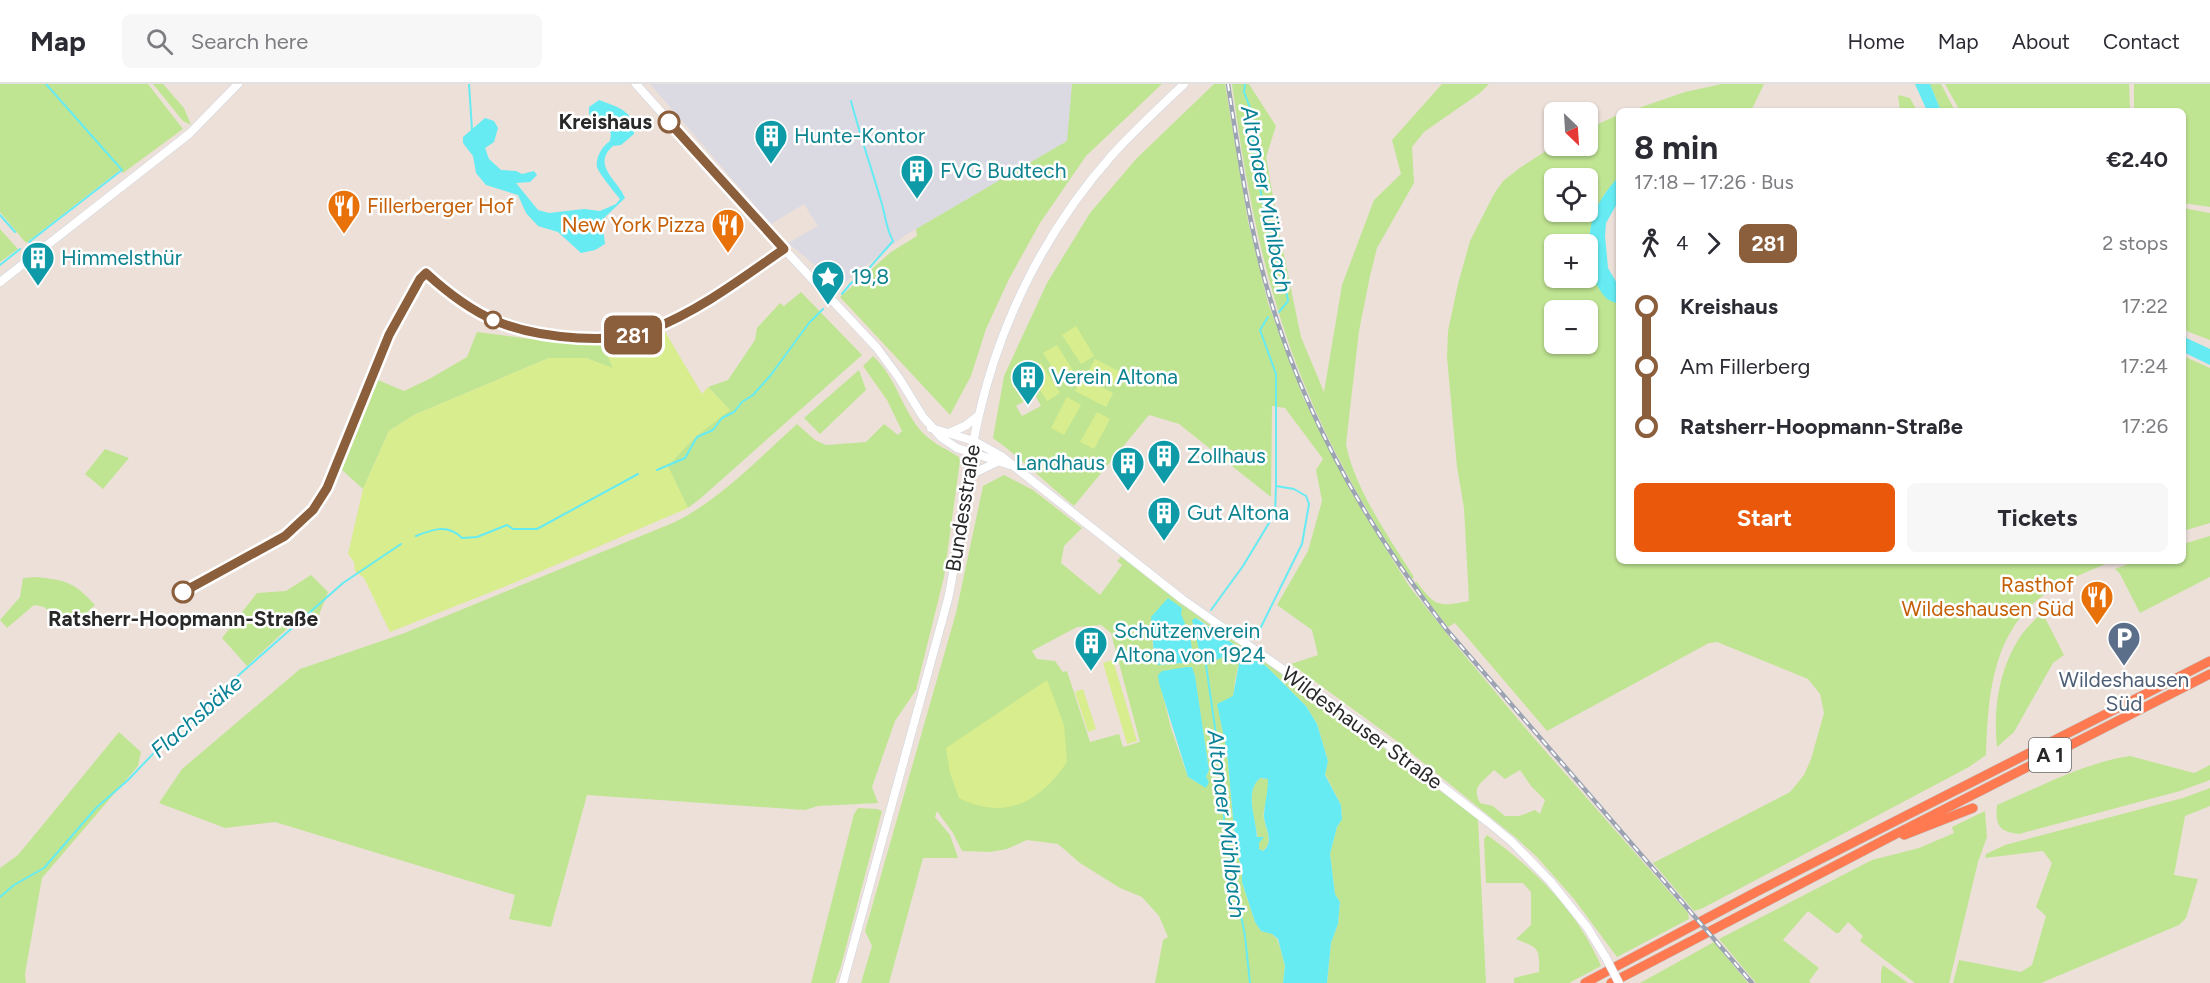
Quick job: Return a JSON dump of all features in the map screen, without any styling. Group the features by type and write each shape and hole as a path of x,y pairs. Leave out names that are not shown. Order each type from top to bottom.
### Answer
{"highway":[{"name":"A 1","path":"1585,983 1758,891 2210,661"},
{"name":"A 1","path":"1611,983 1890,837 2210,674"},
{"path":"1890,837 1906,835 1972,808"}],"main road":[{"path":"0,282 180,141 205,120 238,84"},
{"name":"Wildeshauser Straße","path":"636,84 776,241 877,348 932,428 949,444 1012,465"},
{"name":"Bundesstraße","path":"843,983 948,599 958,555 978,416 1006,328 1026,282 1051,237 1080,195 1111,156 1184,84"},
{"path":"949,433 965,426 978,416"},
{"name":"Wildeshauser Straße","path":"932,428 974,441 1001,456 1182,599 1364,726 1488,822 1511,841 1550,880 1587,927 1619,983"},
{"path":"968,476 998,462"}],"shaded area":[{"path":"650,84 1072,84 1068,141 904,236 836,289 811,262 788,243 818,226 804,204 771,224"}],"green space":[{"path":"0,84 148,84 183,129 123,173 120,170 26,243 0,212"},
{"path":"153,84 163,84 184,108 191,125 183,121"},
{"path":"1072,84 1162,84 1086,156 1040,223 1009,279 986,329 971,376 950,415 840,297 891,252 917,236 916,229 1067,141"},
{"path":"1214,84 1225,84 1248,221 1268,303 1303,397 1351,492 1409,586 1533,737 1688,913 1689,919 1617,957 1574,899 1536,856 1515,837 1394,739 1291,664 1318,655 1312,630 1277,605 1308,551 1322,501 1316,470 1323,459 1285,408 1272,406 1271,497 1179,424 1149,415 1074,506 993,438 1004,376 1047,283 1090,213 1136,159","holes":["1035,395 1041,406 1022,416 1016,406","1494,770 1505,779 1520,770 1545,800 1540,814 1535,810 1519,816 1505,816 1493,806 1480,803 1477,789"]},
{"path":"1232,84 1249,84 1276,126 1266,157 1279,231 1301,337 1324,392 1342,285 1374,200 1401,174 1392,140 1442,84 1489,84 1480,93 1424,132 1412,147 1414,183 1377,248 1359,331 1346,444 1350,461 1365,495 1414,577 1411,580 1368,512 1342,465 1293,356 1269,280 1251,202"},
{"path":"1722,84 1764,84 1752,108 1639,108 1685,92"},
{"path":"1930,84 1941,84 1953,108 1940,108"},
{"path":"1945,84 2129,84 2130,108 1958,108"},
{"path":"2134,84 2210,84 2210,207 2186,203 2186,108 2134,108"},
{"path":"1898,95 1910,98 1915,108 1900,108"},
{"path":"1616,116 1616,180 1603,196 1598,216 1598,168 1544,168 1544,222 1596,222 1594,234 1544,234 1544,288 1598,288 1598,285 1606,298 1616,303 1616,564 2106,564 2073,578 2045,594 2021,617 2009,634 2001,652 1991,692 1986,755 1969,767 1694,911 1653,863 1790,792 1804,775 1811,759 1824,713 1820,694 1808,679 1717,642 1709,643 1547,731 1455,623 1448,627 1414,584 1416,581 1428,596 1438,603 1469,601 1464,508 1457,467 1447,357 1448,331 1470,241 1494,194 1503,181 1544,152 1544,156 1598,156 1598,124"},
{"path":"2186,209 2210,213 2210,340 2186,330"},
{"path":"0,229 18,249 0,262"},
{"path":"801,292 862,355 688,508 667,466 693,439 729,409 708,387 728,380 755,340 757,328 780,303 784,306"},
{"path":"1076,326 1094,356 1081,364 1062,335"},
{"path":"664,330 702,394 708,387 730,410 693,439 668,466 688,508 516,582 390,632 364,578 355,571 354,562 348,554 363,489 389,431 414,415 549,358 586,358 613,368 602,343 642,339"},
{"path":"477,332 531,339 602,343 614,369 586,358 549,358 414,415 389,431 363,489 342,470 378,380 404,391 431,378 467,357"},
{"path":"1057,345 1075,374 1062,383 1043,353"},
{"path":"873,356 888,375 917,426 932,441 959,457 960,461 944,577 916,690 895,721 872,787 878,803 818,806 805,810 587,795 551,927 509,919 515,895 275,822 225,828 159,803 182,769 300,669 402,634 675,522 724,490 797,424 815,440 826,445 866,442 884,424 898,435 902,431 887,400 863,366"},
{"path":"2186,357 2210,368 2210,523 2186,530"},
{"path":"1095,359 1126,375 1119,388 1088,372"},
{"path":"1041,363 1060,393 1047,401 1028,371"},
{"path":"859,370 866,390 820,434 804,418"},
{"path":"1082,377 1113,393 1106,407 1075,391"},
{"path":"1067,397 1081,405 1064,435 1051,428"},
{"path":"1097,412 1110,419 1094,449 1080,442"},
{"path":"105,449 129,458 103,489 85,474"},
{"path":"1004,475 1033,490 1082,528 1064,546 1061,563 1100,595 1122,565 1117,561 1121,557 1209,624 1324,703 1478,819 1486,983 1327,983 1331,943 1338,924 1340,902 1335,894 1330,854 1337,827 1342,819 1341,805 1325,774 1328,761 1317,724 1306,706 1266,666 1253,658 1240,658 1235,681 1227,752 1236,851 1242,868 1242,882 1255,922 1261,931 1272,934 1277,939 1280,947 1285,966 1283,983 1155,983 1163,940 1168,937 1159,916 1142,897 1120,888 1080,863 1058,844 1027,840 1007,849 990,852 962,851 953,833 937,811 935,817 950,835 958,858 923,858 889,983 861,983 872,946 865,931 956,613 983,486","holes":["1197,618 1239,648 1214,661 1202,663","1101,625 1111,633 1140,742 1123,747 1119,734 1090,742 1067,671 1063,672 1055,661 1037,659 1032,651 1077,627","1190,636 1194,662 1159,665 1154,655 1152,637","1194,673 1209,770 1206,777 1196,782 1188,777 1171,728 1158,675"]},
{"path":"2210,536 2210,577 2140,613 2120,574 2115,569 2128,564 2186,564 2186,543"},
{"path":"311,575 328,592 315,625 288,628 247,666 222,638 257,593 286,591"},
{"path":"23,578 54,579 69,584 81,591 95,605 77,622 61,621 44,607 34,605 7,628 0,620 20,597"},
{"path":"2042,612 2064,655 2053,663 2014,732 1997,747 1996,718 2002,676 2020,637"},
{"path":"1113,660 1137,741 1127,744 1103,663"},
{"path":"1047,680 1064,725 1067,762 1057,776 1033,797 1020,804 1007,807 992,808 976,805 959,798 950,773 946,748"},
{"path":"1083,689 1096,729 1088,732 1075,692"},
{"path":"119,732 141,752 138,766 42,878 25,974 26,983 0,983 0,868 18,855"},
{"path":"2130,756 2194,773 2210,765 2210,780 2180,791 2019,834 2007,831 2000,826 1997,818 1997,805 2095,764"},
{"path":"1260,778 1268,779 1264,816 1269,840 1263,851 1259,849 1252,802 1252,792"},
{"path":"2210,788 2210,806 2185,816 2174,875 2198,879 2186,918 2179,925 2041,983 1953,983 1959,960 2021,972 2032,965 2046,916 2036,907 2052,863 2043,851 1985,858 1986,854 2005,845 2183,798"},
{"path":"858,808 882,811 841,966 835,983 811,983 854,814"},
{"path":"1985,811 1987,837 1978,862 1949,983 1915,983 1860,941 1863,936 1848,922 1839,933 1836,933 1808,911 1783,940 1819,968 1809,981 1811,983 1756,983 1719,939 1872,860 1919,848 1954,833 1952,827"},
{"path":"1487,835 1521,862 1553,893 1580,927 1601,966 1569,983 1514,983 1514,978 1539,972 1539,958 1536,950 1529,944 1516,939 1531,925 1531,892 1523,883 1486,883 1484,839"},
{"path":"1714,942 1748,983 1640,983"},
{"path":"1883,965 1908,983 1881,983"}],"water":[{"path":"1915,84 1930,84 1940,108 1926,108"},
{"path":"599,100 624,111 632,120 634,134 621,145 613,146 605,160 608,172 625,198 602,220 605,244 595,250 581,253 558,232 538,226 526,213 518,195 486,185 476,173 473,156 463,143 463,137 485,118 494,121 498,128 494,142 485,148 489,159 501,170 516,171 522,174 534,171 537,175 530,182 516,183 538,210 549,213 584,209 600,211 616,204 620,199 597,167 598,156 610,141 611,134 607,126 594,120 589,114 589,107"},
{"path":"1616,180 1616,206 1606,223 1605,236 1608,268 1616,282 1616,303 1607,299 1598,286 1598,234 1590,234 1592,222 1598,222 1598,205"},
{"path":"2186,338 2210,349 2210,365 2186,353"},
{"path":"1168,598 1182,608 1181,614 1190,636 1194,662 1158,665 1154,655 1151,617"},
{"path":"1196,618 1239,648 1211,664 1202,663 1192,620"},
{"path":"1244,656 1253,658 1266,666 1306,706 1317,724 1328,761 1325,775 1341,805 1342,819 1337,827 1330,854 1335,894 1340,902 1338,924 1331,943 1327,983 1283,983 1285,966 1278,939 1272,934 1261,931 1255,922 1242,882 1242,868 1236,851 1227,752 1217,704 1233,696 1240,658","holes":["1260,778 1268,779 1264,819 1269,838 1267,847 1263,851 1259,849 1259,843 1264,837 1257,837 1252,798 1255,784"]},
{"path":"1192,667 1195,676 1209,770 1206,777 1209,782 1206,788 1188,777 1159,683 1158,675 1162,671"}],"waterway":[{"path":"29,242 122,170 46,84"},
{"path":"469,84 472,130"},
{"name":"Altonaer Mühlbach","path":"1245,84 1244,92 1252,113 1255,162 1271,245 1283,273 1288,301 1279,312"},
{"name":"Flachsbäke","path":"842,294 851,283 863,275 893,241 851,101"},
{"path":"0,215 15,232"},
{"path":"0,265 20,249"},
{"name":"Flachsbäke","path":"657,470 685,458 697,437 713,430 722,418 734,412 742,402 753,395 809,323 823,309"},
{"name":"Altonaer Mühlbach","path":"1255,639 1302,544 1309,504 1306,496 1294,489 1276,486 1276,374 1260,330 1268,317"},
{"name":"Flachsbäke","path":"416,536 428,531 446,529 462,538 477,537 507,525 513,529 537,529 638,474"},
{"path":"1211,610 1243,566 1275,513 1276,486"},
{"name":"Flachsbäke","path":"0,897 14,885 44,868 96,808 128,780 172,734 191,723 240,674 343,583 401,544"},
{"name":"Altonaer Mühlbach","path":"1207,663 1224,790 1224,826 1245,936 1250,983"}],"railway":[{"path":"1228,84 1253,229 1264,277 1279,325 1315,418 1362,506 1388,548 1447,630 1752,983"}],"bus line":[{"name":"281","path":"183,592 285,536 313,510 327,488 389,335 420,279 426,273 452,296 507,327 555,337 603,339 629,336 650,330 683,314 721,293 784,249 669,122"}],"place":[{"name":"Kreishaus","path":"669,122"},
{"name":"Hunte-Kontor","path":"771,165"},
{"name":"FVG Budtech","path":"917,200"},
{"name":"Fillerberger Hof","path":"344,235"},
{"name":"New York Pizza","path":"728,254"},
{"name":"Himmelsthür","path":"38,287"},
{"name":"19,8","path":"828,306"},
{"name":"Verein Altona","path":"1028,406"},
{"name":"Zollhaus","path":"1164,485"},
{"name":"Landhaus","path":"1128,492"},
{"name":"Gut Altona","path":"1164,542"},
{"name":"Ratsherr-Hoopmann-Straße","path":"183,592"},
{"name":"Rasthof Wildeshausen Süd","path":"2097,626"},
{"name":"Wildeshausen Süd","path":"2124,667"},
{"name":"Schützenverein Altona von 1924","path":"1091,672"}]}
